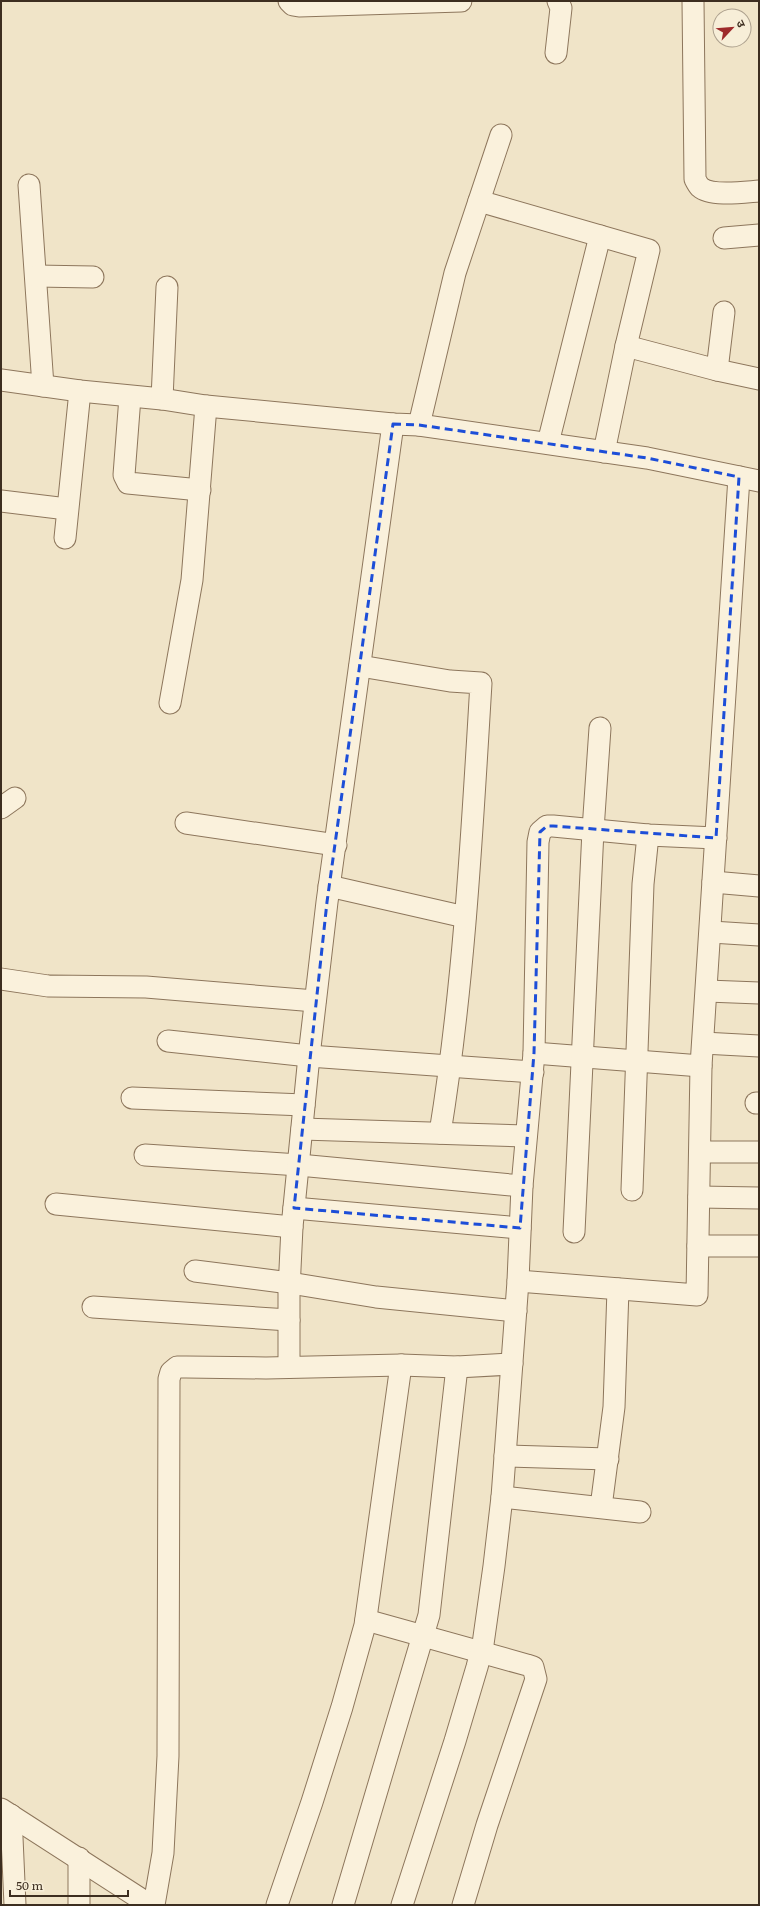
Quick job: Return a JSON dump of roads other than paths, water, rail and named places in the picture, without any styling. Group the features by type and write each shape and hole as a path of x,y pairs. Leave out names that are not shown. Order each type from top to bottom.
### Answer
{"street":[{"path":"289,1 293,5 299,6 462,1"},
{"path":"556,53 561,8 558,1"},
{"path":"692,1 695,179 699,187 707,191 717,193 759,191"},
{"path":"419,425 455,273 501,135"},
{"path":"29,186 43,386"},
{"path":"479,201 649,250 626,346 604,452"},
{"path":"724,238 759,235"},
{"path":"548,444 600,236"},
{"path":"36,276 93,277"},
{"path":"162,399 167,287"},
{"path":"718,370 724,312"},
{"path":"626,346 759,379"},
{"path":"1,380 80,392 162,399 206,406 394,424 419,425 647,458 749,479 716,838 701,1066 697,1295 518,1281"},
{"path":"65,538 80,392"},
{"path":"130,397 124,475 128,483 200,490"},
{"path":"170,703 192,580 206,406"},
{"path":"289,1367 289,1320 293,1217 315,1001 329,886 336,845 394,424"},
{"path":"1,501 67,509"},
{"path":"360,666 450,681 480,683 465,917 451,1066 440,1134"},
{"path":"574,1232 592,830 600,728"},
{"path":"186,823 336,845"},
{"path":"402,1905 456,1741 481,1652 488,1616 502,1497 518,1281 522,1186 533,1062 538,842 540,832 546,826 553,826 648,835 716,838"},
{"path":"632,1190 638,1060 643,890 648,835"},
{"path":"713,882 759,886"},
{"path":"329,886 465,917"},
{"path":"711,932 759,935"},
{"path":"1,980 48,986 146,987 315,1001"},
{"path":"707,991 759,993"},
{"path":"168,1042 309,1056 451,1066 533,1062 581,1056 701,1066"},
{"path":"703,1043 759,1046"},
{"path":"132,1098 304,1105"},
{"path":"302,1129 526,1136"},
{"path":"700,1152 759,1152"},
{"path":"145,1154 299,1165 522,1186"},
{"path":"699,1197 759,1198"},
{"path":"56,1204 520,1228"},
{"path":"698,1246 759,1246"},
{"path":"195,1271 376,1296 516,1311"},
{"path":"601,1507 614,1407 618,1289"},
{"path":"94,1307 289,1320"},
{"path":"154,1905 163,1853 168,1756 170,1372 177,1368 186,1367 401,1365 457,1367 512,1364"},
{"path":"277,1905 340,1714 366,1620 401,1365"},
{"path":"343,1905 424,1637 432,1597 457,1367"},
{"path":"505,1456 608,1459"},
{"path":"502,1497 640,1512"},
{"path":"366,1620 533,1667 536,1678 487,1824 463,1905"},
{"path":"6,1812 150,1905"},
{"path":"6,1812 15,1905"},
{"path":"79,1858 79,1905"}]}
